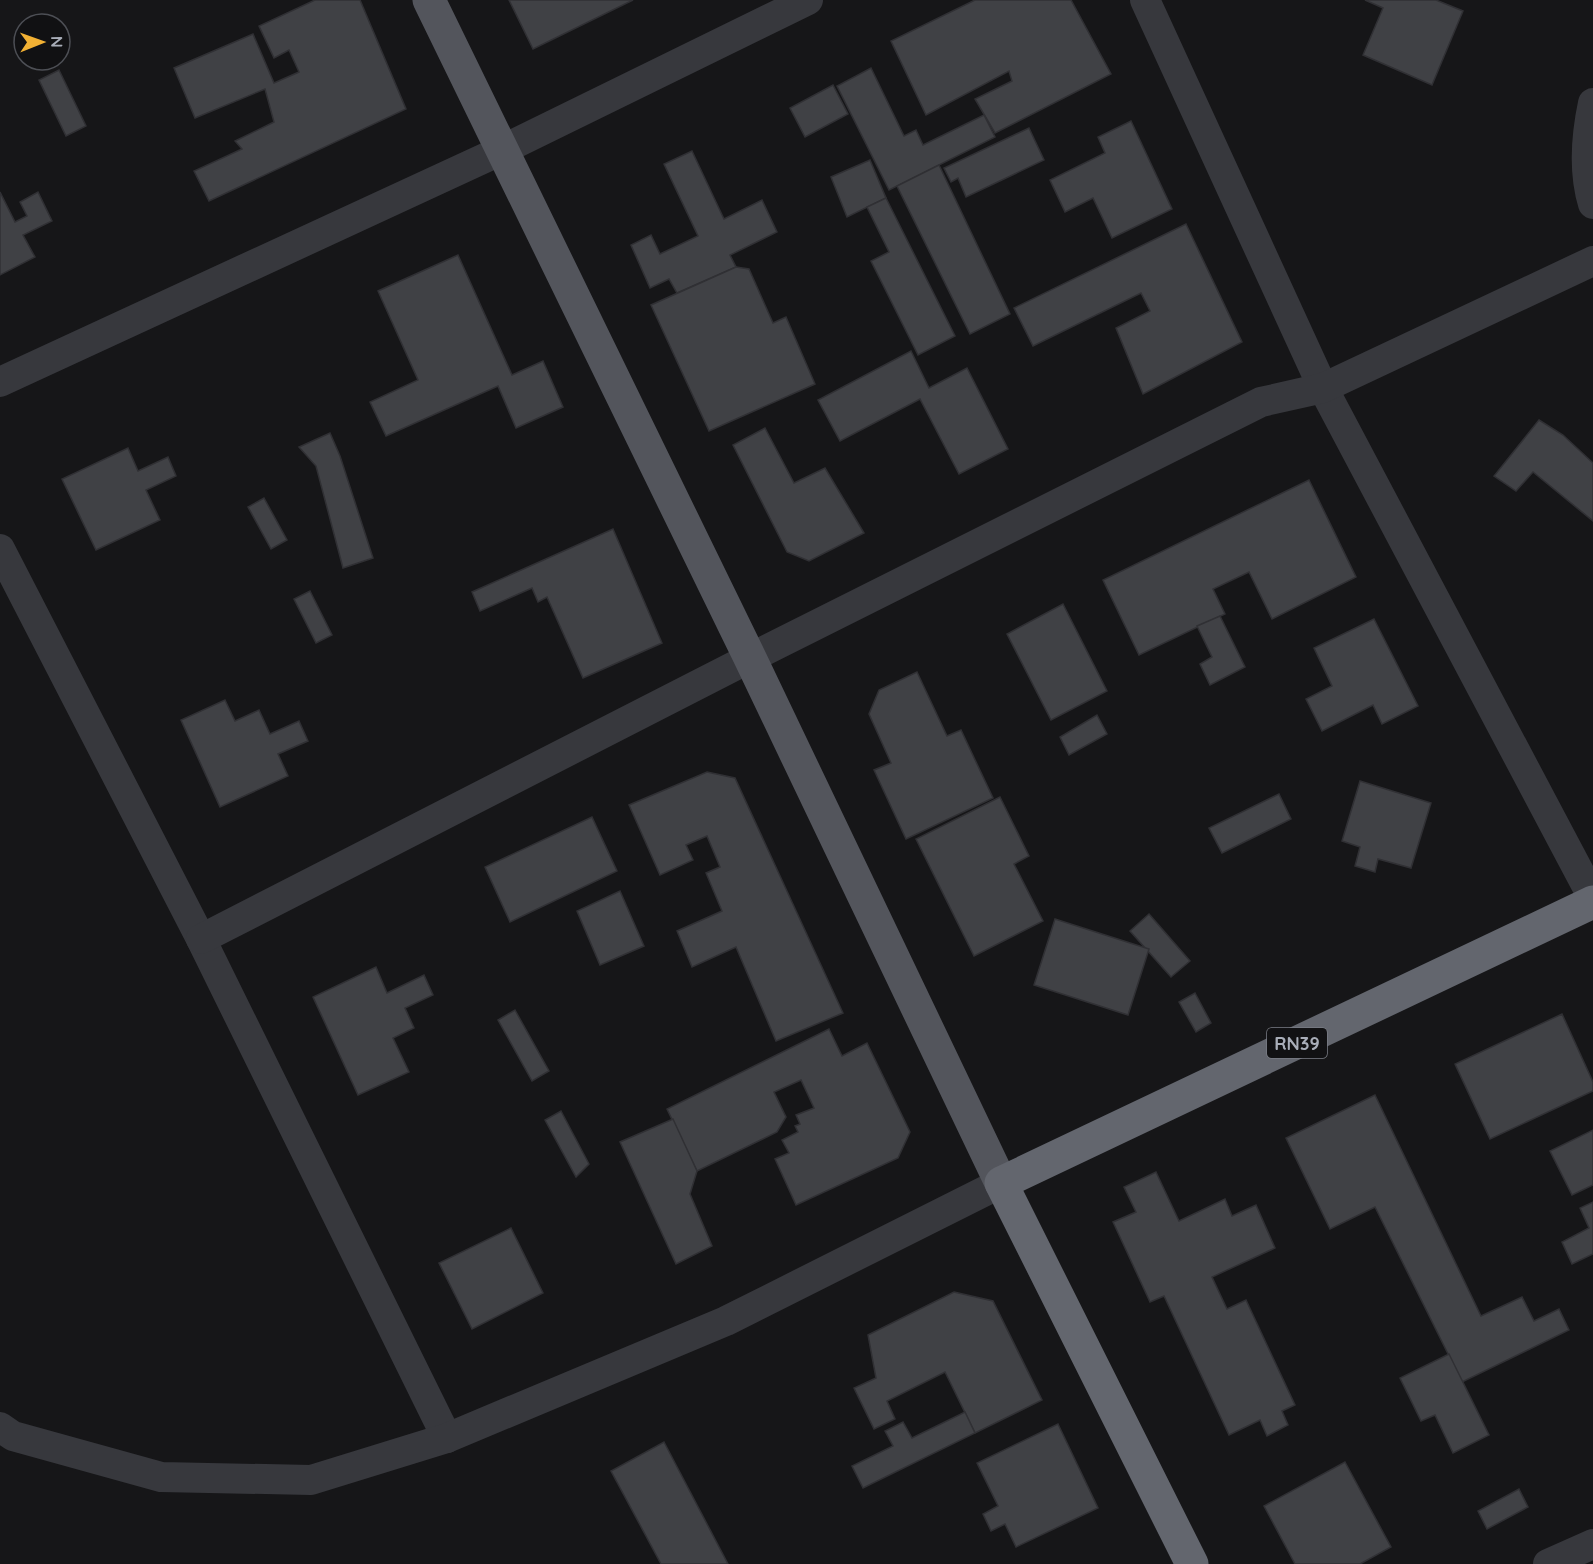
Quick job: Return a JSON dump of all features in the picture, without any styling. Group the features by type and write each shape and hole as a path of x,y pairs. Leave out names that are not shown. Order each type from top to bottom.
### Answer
{"highway":[{"name":"RN39","path":"1001,1184 1593,900"},
{"path":"1001,1184 1192,1564"}],"main road":[{"path":"429,0 500,151 750,658 1001,1184"}],"street":[{"path":"0,382 500,151 808,0"},
{"path":"1146,0 1323,388 1593,900"},
{"path":"1593,103 1588,129 1586,162 1593,204"},
{"path":"201,939 750,658 1261,402 1323,388 1593,261"},
{"path":"0,549 201,939 447,1438"},
{"path":"0,1427 13,1436 161,1477 310,1480 447,1438 726,1321 1001,1184"},
{"path":"1548,1564 1593,1544"}],"building":[{"path":"315,0 360,0 406,109 209,201 194,171 242,149 235,141 274,122 265,89 195,118 174,68 253,34 274,83 299,72 289,50 274,58 259,26"},
{"path":"509,0 633,0 533,49"},
{"path":"975,0 1071,0 1111,74 995,133 975,99 1012,81 1009,71 926,115 891,41"},
{"path":"1365,0 1436,0 1463,11 1432,85 1363,55 1383,8"},
{"path":"871,68 904,136 916,130 923,145 984,115 995,137 889,190 837,86"},
{"path":"60,72 86,126 66,136 39,80"},
{"path":"833,85 848,114 805,137 790,108"},
{"path":"1131,121 1172,209 1112,238 1093,198 1065,212 1050,180 1105,153 1098,137"},
{"path":"1029,128 1044,160 966,197 958,178 951,182 944,168"},
{"path":"692,151 724,219 762,200 777,232 730,255 736,267 677,293 669,279 650,288 631,245 651,235 660,254 698,236 664,164"},
{"path":"870,160 886,198 847,217 831,177"},
{"path":"939,165 1010,314 970,334 897,186"},
{"path":"0,192 15,222 27,216 20,202 38,192 52,221 23,235 35,257 0,275"},
{"path":"886,198 955,336 918,355 871,261 889,252 867,207"},
{"path":"1186,224 1242,342 1143,394 1116,328 1150,311 1141,293 1033,346 1014,308"},
{"path":"458,255 512,375 543,361 563,407 516,428 498,386 386,436 370,402 418,380 378,291"},
{"path":"736,267 749,269 773,323 786,317 815,384 709,431 651,305"},
{"path":"911,351 929,388 967,368 1008,449 959,474 920,399 840,441 818,400"},
{"path":"1539,420 1563,435 1593,463 1593,521 1533,472 1516,491 1494,476"},
{"path":"765,428 794,483 825,468 864,533 809,561 787,552 733,445"},
{"path":"330,433 340,456 373,558 343,568 316,466 299,447"},
{"path":"128,448 138,471 168,457 176,476 146,490 160,520 96,550 62,479"},
{"path":"1309,480 1356,577 1272,619 1249,572 1213,589 1225,614 1139,655 1103,580"},
{"path":"264,498 287,540 271,549 248,507"},
{"path":"613,529 662,643 583,678 547,597 538,602 532,588 480,611 472,592"},
{"path":"310,591 332,635 316,643 294,599"},
{"path":"1063,604 1107,691 1051,720 1007,634"},
{"path":"1220,616 1245,667 1210,685 1200,664 1212,657 1197,626"},
{"path":"1374,619 1418,706 1382,724 1373,705 1322,731 1306,699 1332,686 1314,648"},
{"path":"917,672 947,736 961,730 993,798 906,839 874,770 891,763 869,714 879,690"},
{"path":"225,700 235,721 259,710 270,734 299,721 308,741 278,754 288,776 220,807 181,720"},
{"path":"1097,715 1107,734 1069,755 1060,737"},
{"path":"707,772 735,778 843,1013 776,1041 736,947 692,967 677,931 722,911 706,873 720,867 707,836 686,845 693,860 660,875 629,805"},
{"path":"1360,781 1431,803 1411,868 1378,859 1375,872 1355,866 1360,847 1342,841"},
{"path":"1279,794 1291,819 1222,853 1209,828"},
{"path":"1000,797 1029,856 1014,864 1043,921 974,956 916,839"},
{"path":"592,817 617,871 510,922 485,867"},
{"path":"620,891 644,946 600,965 577,911"},
{"path":"1149,914 1190,961 1171,977 1130,931"},
{"path":"1055,919 1149,949 1128,1015 1034,985"},
{"path":"376,967 387,993 424,975 433,995 405,1008 414,1028 393,1038 409,1072 358,1095 313,997"},
{"path":"1195,993 1211,1023 1196,1032 1179,1002"},
{"path":"515,1010 549,1071 532,1081 498,1020"},
{"path":"1562,1014 1593,1082 1593,1091 1490,1139 1455,1064"},
{"path":"829,1029 842,1056 867,1043 910,1132 898,1158 796,1205 775,1159 789,1153 782,1140 798,1132 795,1126 800,1124 796,1115 814,1108 801,1080 774,1092 786,1117 777,1132 697,1171 667,1109"},
{"path":"1375,1095 1481,1316 1522,1297 1534,1321 1559,1309 1569,1330 1462,1382 1375,1207 1330,1229 1286,1138"},
{"path":"561,1111 589,1164 576,1177 545,1120"},
{"path":"673,1119 697,1171 690,1194 712,1246 676,1264 620,1142"},
{"path":"1593,1130 1593,1185 1572,1195 1550,1151"},
{"path":"1156,1172 1179,1221 1225,1199 1232,1216 1256,1205 1275,1248 1212,1277 1227,1309 1246,1300 1295,1405 1282,1411 1288,1425 1267,1436 1260,1420 1229,1435 1164,1296 1150,1302 1113,1222 1136,1212 1124,1187"},
{"path":"1593,1202 1593,1254 1572,1264 1562,1242 1589,1228 1580,1208"},
{"path":"511,1228 543,1293 472,1329 439,1263"},
{"path":"954,1292 993,1301 1042,1400 975,1433 945,1372 887,1401 895,1419 874,1429 854,1388 876,1378 868,1335"},
{"path":"1449,1354 1489,1435 1453,1453 1435,1415 1421,1421 1400,1378"},
{"path":"965,1412 975,1433 863,1488 852,1466 893,1446 885,1431 903,1422 912,1438"},
{"path":"1058,1424 1098,1508 1016,1547 1005,1524 991,1531 983,1514 998,1506 977,1463"},
{"path":"664,1442 728,1564 661,1564 611,1471"},
{"path":"1345,1462 1391,1547 1360,1564 1295,1564 1264,1506"},
{"path":"1519,1489 1528,1507 1487,1529 1478,1511"}]}
